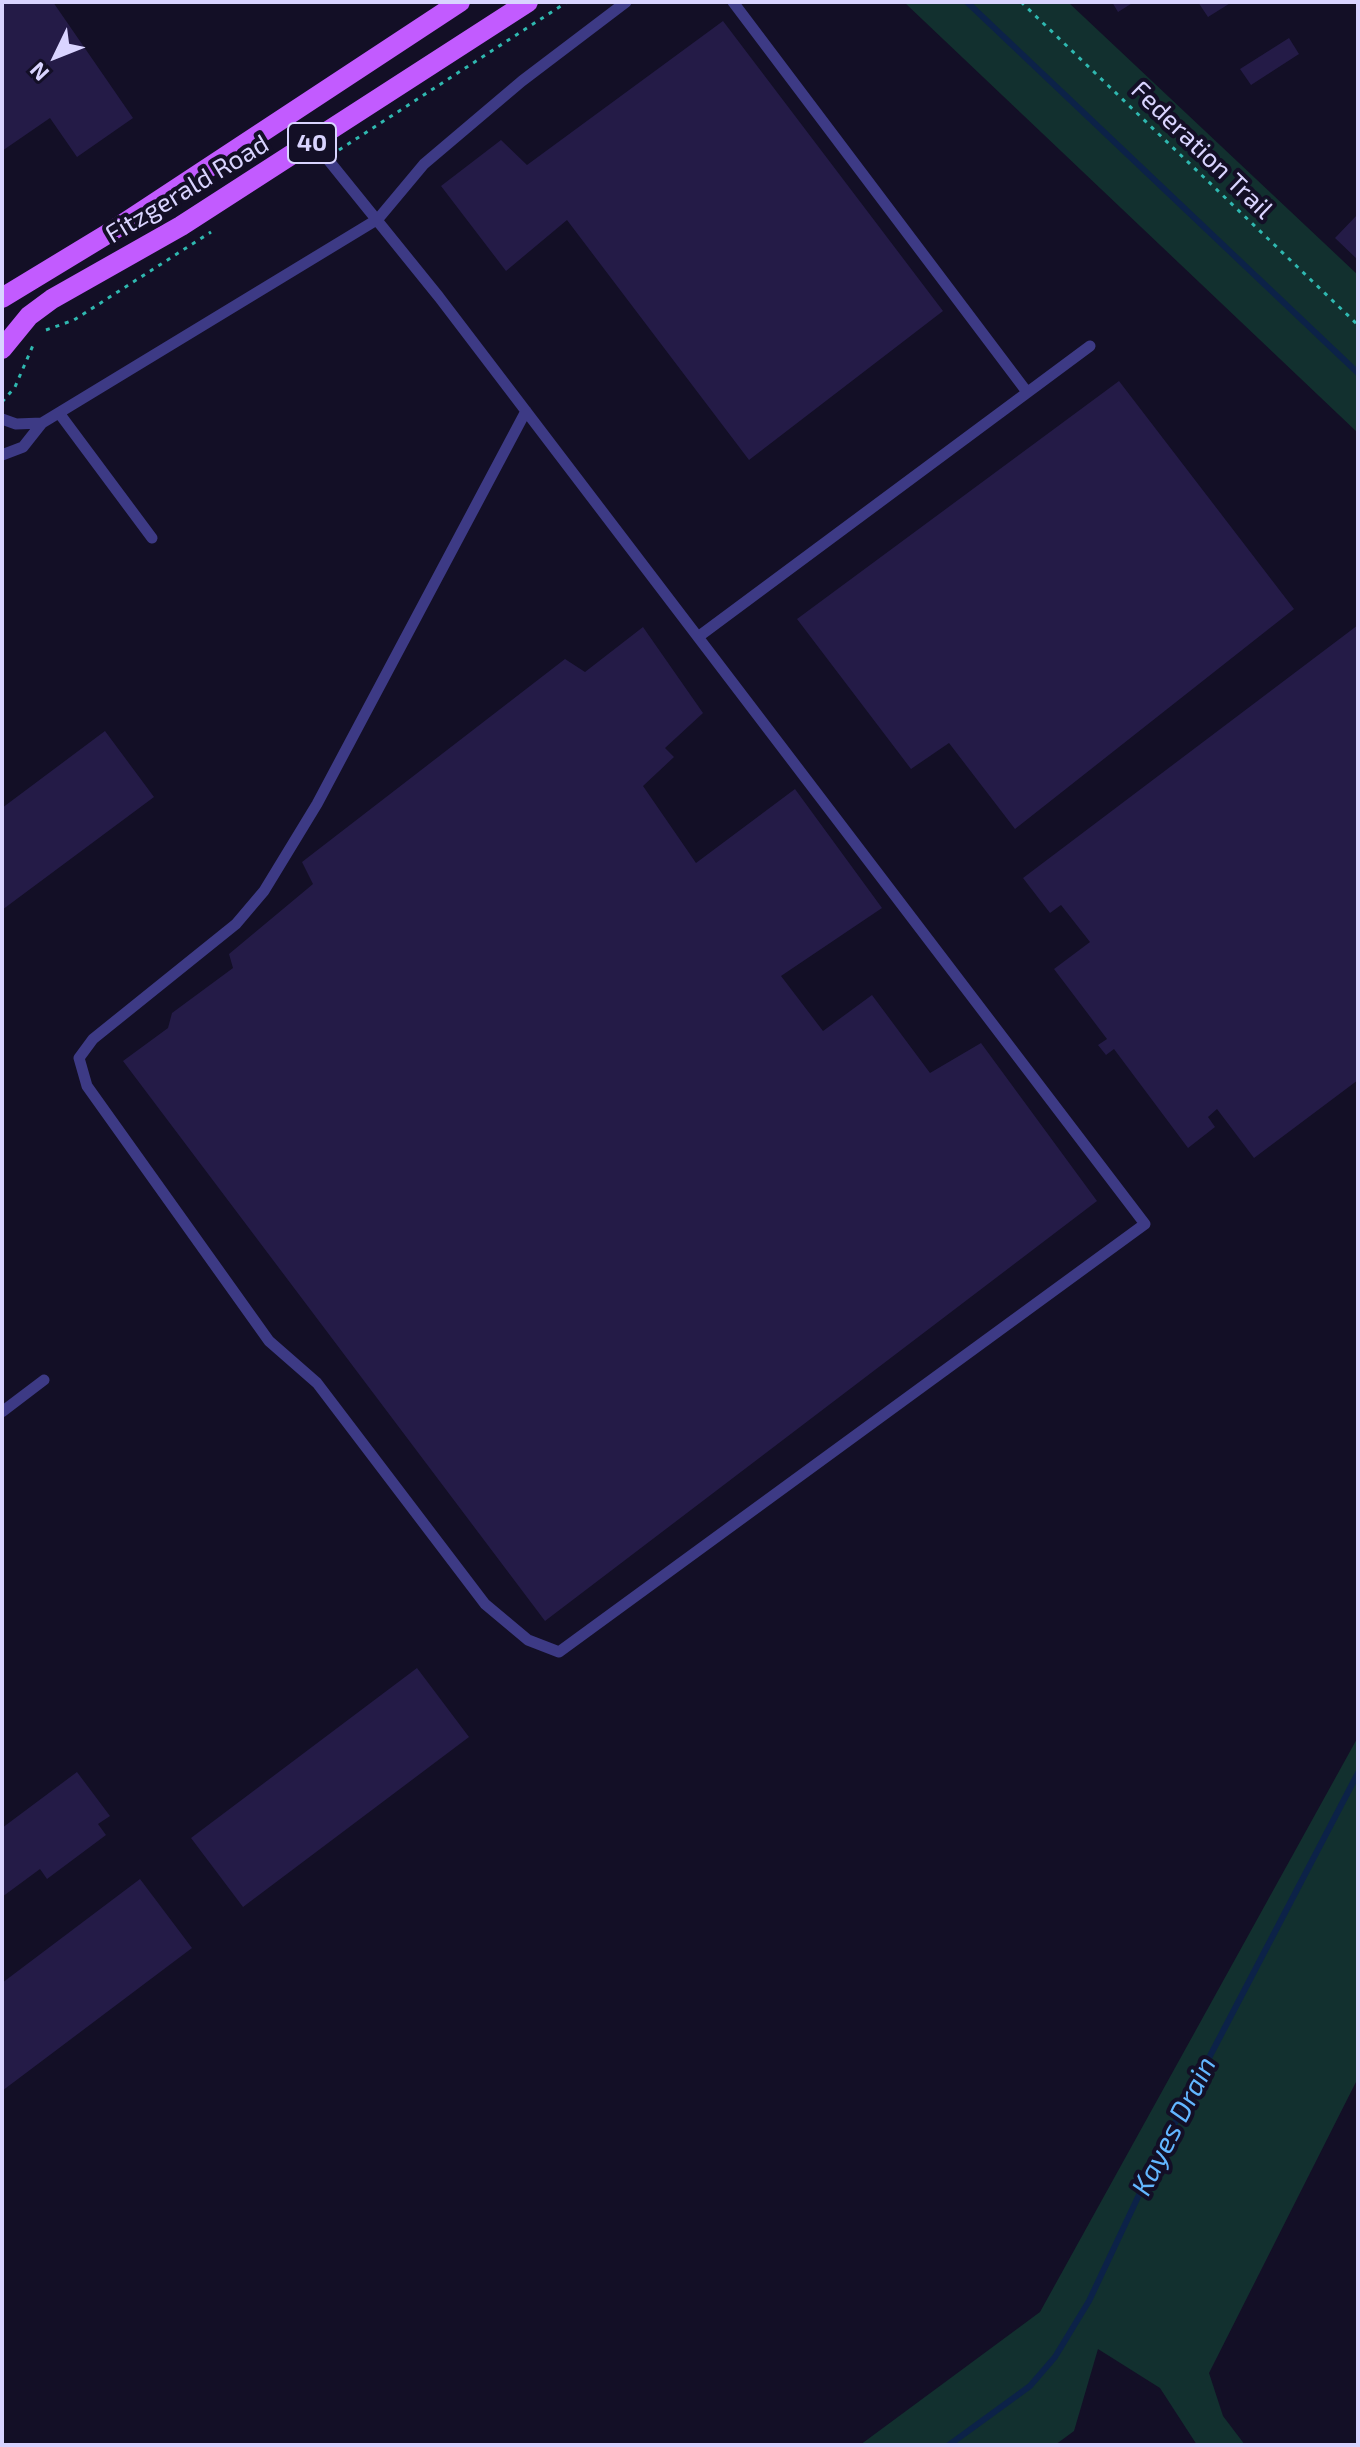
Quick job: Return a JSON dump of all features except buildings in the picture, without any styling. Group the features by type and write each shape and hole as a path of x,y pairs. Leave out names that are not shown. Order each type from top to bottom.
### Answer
{"main road":[{"name":"Fitzgerald Road","path":"2,298 109,233 460,2"},
{"name":"Fitzgerald Road","path":"2,349 29,316 52,299 181,226 528,2"}],"lane":[{"path":"2,455 23,447 42,423 378,219 424,164 522,81 626,2"},
{"path":"733,2 1027,392"},
{"path":"317,140 321,151 378,219 526,411 1145,1224 559,1652 528,1640 485,1604 317,1383 269,1341 87,1086 79,1058 93,1039 236,924 264,891 317,804 526,411"},
{"path":"698,637 1090,346"},
{"path":"59,413 152,538"},
{"path":"2,419 16,424 42,423"},
{"path":"2,1412 44,1380"}],"path":[{"name":"Federation Trail","path":"1021,2 1358,325"},
{"path":"2,402 15,387 36,338 46,330"}],"green space":[{"path":"904,2 1068,2 1358,275 1358,433"},
{"path":"1358,1737 1358,2078 1209,2373 1223,2416 1245,2445 1197,2445 1160,2388 1098,2349 1074,2431 1055,2445 860,2445 1040,2312"}],"waterway":[{"path":"967,2 1358,373"},
{"name":"Kayes Drain","path":"949,2445 1030,2386 1055,2357 1089,2301 1154,2163 1358,1773"}]}
